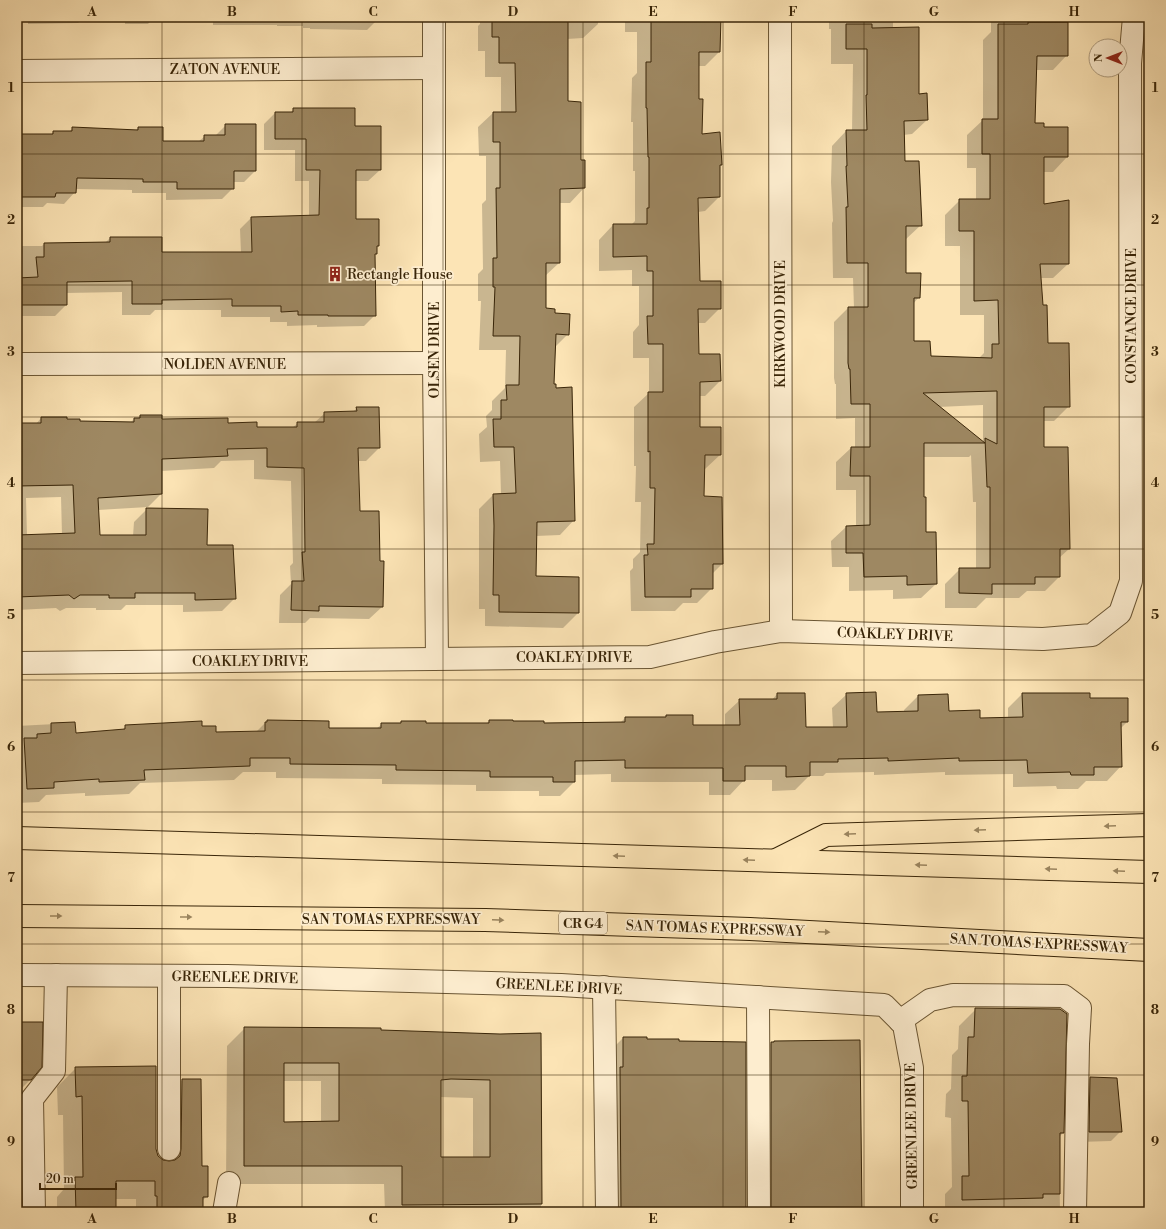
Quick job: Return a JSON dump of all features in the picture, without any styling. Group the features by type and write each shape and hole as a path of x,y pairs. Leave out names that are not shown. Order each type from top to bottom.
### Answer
{"highway":[{"path":"774,860 826,835 1149,824"},
{"path":"17,838 1149,872"},
{"name":"SAN TOMAS EXPRESSWAY","path":"17,916 492,920 765,930 1149,950"}],"street":[{"name":"OLSEN DRIVE","path":"434,17 434,363 437,658"},
{"name":"KIRKWOOD DRIVE","path":"780,17 780,631"},
{"name":"CONSTANCE DRIVE","path":"1120,613 1131,581 1130,63 1134,17"},
{"name":"ZATON AVENUE","path":"17,71 434,68"},
{"name":"NOLDEN AVENUE","path":"17,364 434,363"},
{"name":"COAKLEY DRIVE","path":"17,663 650,657 715,642 780,631 1043,639 1092,635 1120,613"},
{"name":"GREENLEE DRIVE","path":"17,975 267,977 604,987 641,991 884,1005 904,1025 912,1068 912,1212"},
{"path":"34,1212 32,1099 54,1071 56,975"},
{"path":"169,976 169,1149"},
{"path":"604,987 607,1212"},
{"path":"900,1021 930,1000 953,995 1064,996 1080,1008 1075,1212"},
{"path":"758,997 759,1212"},
{"path":"224,1212 229,1183"}],"building":[{"path":"492,17 568,17 568,101 581,102 581,160 585,160 585,188 560,189 560,263 546,263 546,308 555,309 555,313 570,314 569,335 556,334 554,384 556,384 556,388 572,387 575,521 537,522 536,576 579,577 579,613 499,612 499,595 493,595 493,494 516,493 514,447 494,447 493,419 501,419 501,400 507,400 506,385 519,385 520,336 493,336 495,287 493,287 493,258 497,258 496,188 500,188 500,142 493,142 493,112 516,112 515,63 499,63 499,37 492,37"},
{"path":"651,17 721,17 720,52 699,52 699,99 703,99 702,134 720,132 722,165 720,165 720,197 698,198 700,281 721,281 721,309 698,309 699,354 720,354 721,381 700,382 700,427 721,427 721,455 705,455 704,496 722,497 723,564 713,564 713,589 691,589 691,597 645,597 644,555 648,555 647,544 654,544 655,488 650,488 650,451 648,452 648,392 663,392 663,344 648,344 647,316 653,316 653,271 647,271 647,256 613,257 613,224 647,224 647,208 649,208 649,157 646,108 646,62 651,62"},
{"path":"1028,22 1068,22 1068,56 1037,56 1035,123 1044,123 1044,127 1068,127 1068,157 1044,157 1044,204 1069,200 1069,264 1040,264 1043,305 1047,305 1048,343 1069,343 1070,407 1044,407 1044,447 1068,447 1070,549 1060,549 1060,577 1035,577 1035,584 992,584 992,594 959,593 959,568 990,568 990,487 987,487 985,438 997,444 997,391 923,393 985,443 924,443 924,497 926,497 926,532 936,532 937,584 907,585 907,576 864,577 863,553 846,553 846,526 870,525 870,476 850,476 851,447 870,447 870,404 851,404 850,369 848,363 848,307 868,307 868,263 847,263 846,207 848,207 846,130 867,130 867,49 846,49 846,24 872,24 872,28 919,27 919,94 927,93 928,120 904,121 905,161 919,161 922,226 906,226 906,273 921,273 920,298 914,298 914,341 930,341 931,356 992,358 992,344 999,344 998,300 974,301 974,231 959,231 959,199 990,199 990,154 982,154 982,119 998,119 998,24 1028,24"},
{"path":"293,108 355,108 355,126 381,126 381,170 356,170 356,219 379,219 379,246 377,246 377,254 375,254 376,316 298,315 298,311 281,312 281,306 232,306 232,299 162,300 162,304 132,304 132,281 67,282 67,305 17,305 17,278 38,277 36,257 44,257 44,243 110,242 110,237 162,237 162,252 252,252 251,217 319,215 320,170 306,170 306,139 275,139 275,112 293,112"},
{"path":"225,124 256,124 256,171 234,171 234,189 177,189 177,182 143,182 143,179 77,178 76,193 56,193 55,197 19,197 19,192 17,192 17,134 53,134 53,131 72,131 72,127 138,130 138,127 163,127 163,141 204,141 204,135 225,135"},
{"path":"356,407 379,407 380,448 358,448 360,511 379,511 380,561 384,561 383,607 319,606 319,611 291,610 292,581 304,581 302,552 305,552 304,468 267,467 267,448 227,449 228,456 162,459 162,494 98,498 100,535 146,535 146,508 208,509 207,545 233,545 236,599 195,600 195,593 135,593 135,598 109,598 109,595 80,595 74,599 69,595 17,597 17,535 75,533 73,485 17,486 17,423 41,423 41,417 67,417 67,419 80,419 80,421 134,422 134,418 140,418 140,415 162,415 162,419 228,418 228,423 257,422 257,427 297,427 297,422 324,422 324,412 357,411"},
{"path":"876,692 877,712 918,711 918,695 948,694 949,711 980,710 980,718 1023,717 1022,693 1090,693 1090,698 1128,698 1128,722 1121,722 1122,767 1094,767 1094,775 1071,775 1070,772 1028,773 1027,760 959,761 959,758 888,761 888,758 838,759 838,762 810,762 810,776 786,777 786,766 745,766 745,781 723,781 723,768 625,768 625,760 575,761 575,782 553,782 553,777 490,777 490,771 396,770 396,765 290,764 290,758 250,758 250,766 144,770 145,780 99,782 99,779 54,782 54,788 27,789 24,738 37,738 37,734 51,733 51,723 75,722 76,733 125,729 125,725 202,721 202,726 216,726 216,732 265,731 265,722 267,722 267,720 329,721 329,728 381,728 381,723 401,723 401,721 426,721 426,723 489,723 489,720 544,721 544,723 625,722 625,717 666,717 666,715 693,715 693,725 740,725 739,699 777,699 777,693 805,693 806,727 847,727 846,693"},
{"path":"975,1008 1060,1009 1067,1014 1064,1133 1060,1133 1060,1194 1043,1194 1043,1198 962,1200 962,1176 969,1176 968,1101 962,1101 962,1076 967,1076 968,1037 974,1037"},
{"path":"17,1022 43,1022 42,1067 31,1080 17,1080"},
{"path":"244,1027 381,1028 381,1030 500,1034 541,1033 542,1204 402,1205 402,1166 244,1166","holes":["284,1063 339,1063 339,1121 284,1122","441,1080 490,1080 490,1157 441,1157"]},
{"path":"623,1037 679,1039 679,1041 746,1042 746,1212 621,1212 620,1067 623,1067"},
{"path":"860,1040 862,1212 771,1212 771,1042"},
{"path":"156,1066 156,1149 158,1156 163,1160 175,1160 180,1156 182,1079 201,1079 202,1166 208,1166 208,1197 203,1197 203,1212 157,1212 155,1181 116,1181 116,1212 76,1212 75,1177 83,1177 82,1096 76,1097 75,1067"},
{"path":"1090,1077 1117,1078 1122,1132 1089,1132"}],"place":[{"name":"Rectangle House","path":"335,274"}]}
